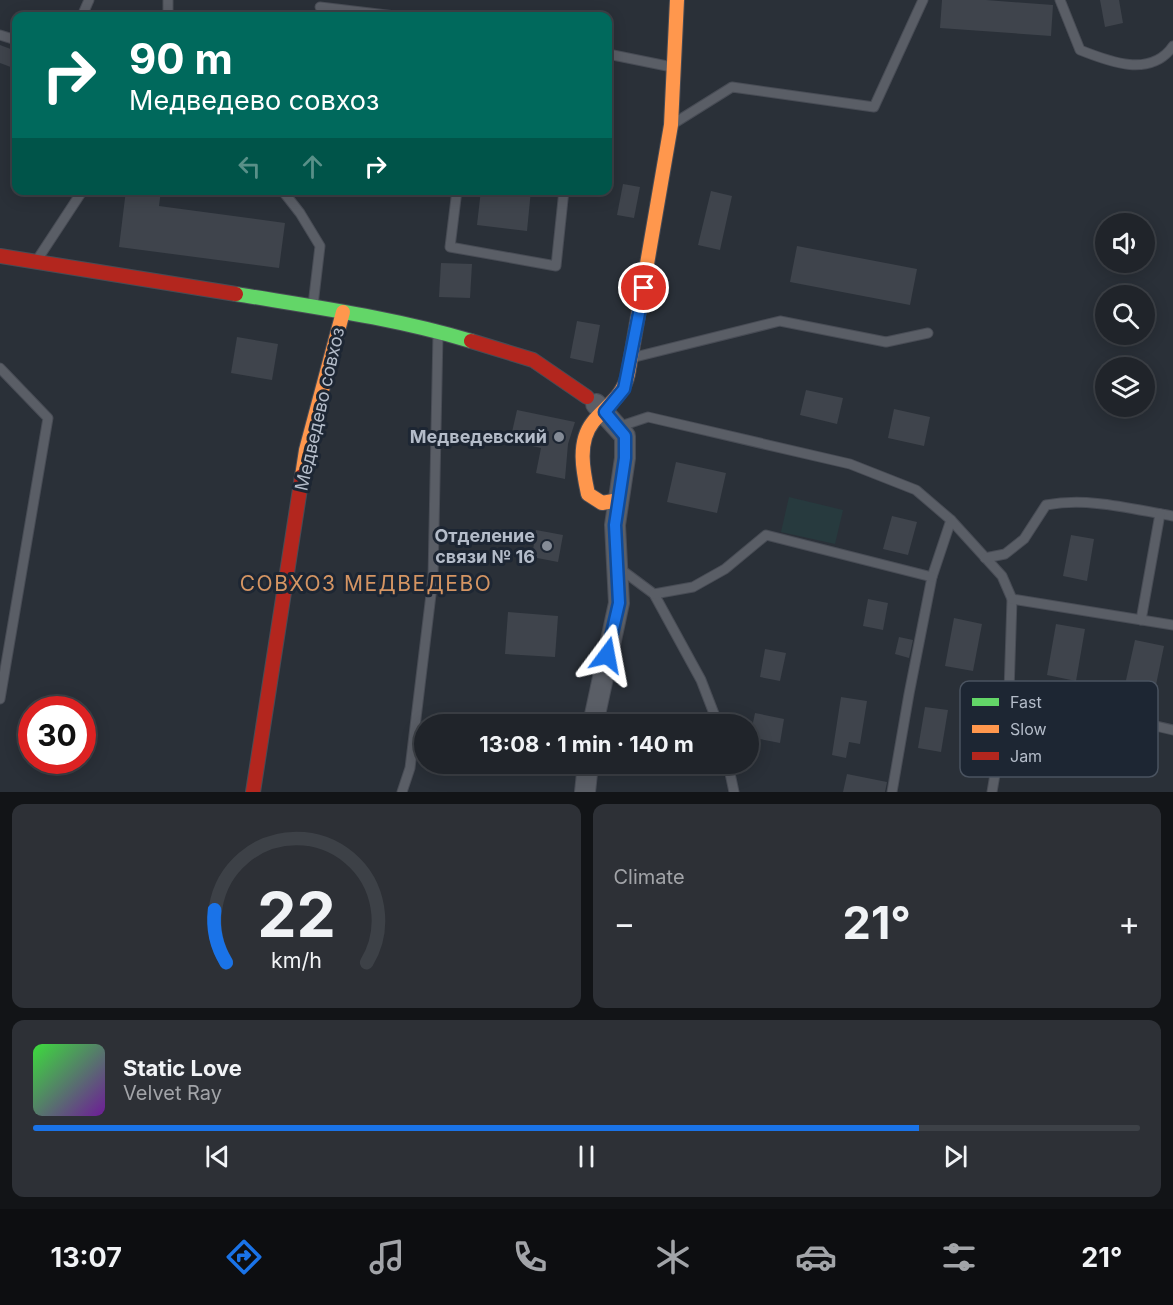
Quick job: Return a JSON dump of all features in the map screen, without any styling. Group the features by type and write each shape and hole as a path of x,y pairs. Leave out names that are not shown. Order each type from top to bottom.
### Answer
{"street":[{"path":"611,419 624,389 632,358 671,124 677,0"},
{"path":"0,256 312,306 438,331 533,360 586,397 611,419 625,436 625,458 615,525 619,603 595,714"},
{"name":"Медведево совхоз","path":"253,792 306,450 343,312"},
{"path":"611,419 592,422 584,441 584,474 588,494 602,503 619,500"},
{"path":"585,792 587,774"}],"lane":[{"path":"671,124 732,87 874,106 923,0"},
{"path":"1060,0 1080,50 1110,62 1143,66 1168,54 1173,46"},
{"path":"320,7 362,12"},
{"path":"612,55 674,67"},
{"path":"36,262 80,195"},
{"path":"286,195 320,246 312,306"},
{"path":"456,195 450,247 556,266 563,195"},
{"path":"632,358 780,321 886,342 928,333"},
{"path":"402,792 410,768 433,578 438,331"},
{"path":"0,368 48,418 0,699"},
{"path":"611,419 648,417 850,464 916,490 951,520 1002,576 1012,599 1009,681"},
{"path":"985,558 1005,554 1024,539 1046,505 1065,501 1114,505 1173,516"},
{"path":"1141,620 1160,514"},
{"path":"892,792 932,578 951,520"},
{"path":"654,594 693,587 725,568 766,535 932,578"},
{"path":"617,567 654,594 700,680 714,714"},
{"path":"1012,599 1173,625"},
{"path":"1158,727 1173,730"},
{"path":"730,774 734,792"},
{"path":"992,792 995,777"}],"green space":[{"path":"789,497 843,510 835,544 781,532"}],"building":[{"path":"942,0 986,0 1053,5 1051,36 940,28"},
{"path":"1100,0 1119,0 1123,23 1105,27"},
{"path":"0,45 12,50 12,68 0,63"},
{"path":"623,184 640,187 634,218 617,215"},
{"path":"711,191 732,196 720,250 698,245"},
{"path":"125,195 160,195 159,206 285,223 279,268 119,247"},
{"path":"480,195 531,195 527,231 477,225"},
{"path":"797,246 917,269 910,305 790,282"},
{"path":"441,263 472,264 470,298 439,297"},
{"path":"577,321 600,325 593,363 570,358"},
{"path":"237,337 278,344 272,380 231,373"},
{"path":"806,390 843,398 837,424 800,415"},
{"path":"894,409 930,417 924,446 888,438"},
{"name":"Медведевский","path":"517,410 575,422 568,444 565,479 536,473 541,448 510,441"},
{"path":"676,462 726,473 717,513 667,502"},
{"path":"892,516 917,522 908,555 883,549"},
{"name":"Отделение связи № 16","path":"536,530 563,535 558,562 532,557"},
{"path":"1071,535 1094,539 1087,581 1063,576"},
{"path":"868,599 888,603 883,630 863,626"},
{"path":"508,612 558,616 555,657 505,654"},
{"path":"954,618 982,624 973,671 945,666"},
{"path":"1056,624 1085,629 1076,681 1047,675"},
{"path":"899,637 913,640 909,658 895,654"},
{"path":"1135,640 1164,646 1157,681 1126,681"},
{"path":"765,649 786,653 780,681 760,677"},
{"path":"841,697 867,701 860,744 849,742 846,758 832,755"},
{"path":"925,707 948,710 941,752 918,748"},
{"path":"755,713 784,719 780,743 759,739 759,714"},
{"path":"847,774 887,782 885,792 843,792"}],"traffic: fast":[{"path":"236,294 384,319 471,341"}],"traffic: slow":[{"path":"619,500 602,503 588,494 583,466 583,448 588,430 618,395 628,374 671,125 677,0"},
{"path":"302,476 306,450 343,312"}],"traffic: jam":[{"path":"0,256 236,294"},
{"path":"471,341 533,360 587,397"},
{"path":"253,792 302,476"}],"place":[{"name":"Медведевский","path":"559,437"},
{"name":"Отделение связи № 16","path":"547,546"}],"district":[{"name":"СОВХОЗ МЕДВЕДЕВО","path":"366,584"}],"route":[{"path":"607,655 619,603 615,525 625,458 625,436 605,412 624,389 632,358 644,288"}]}
